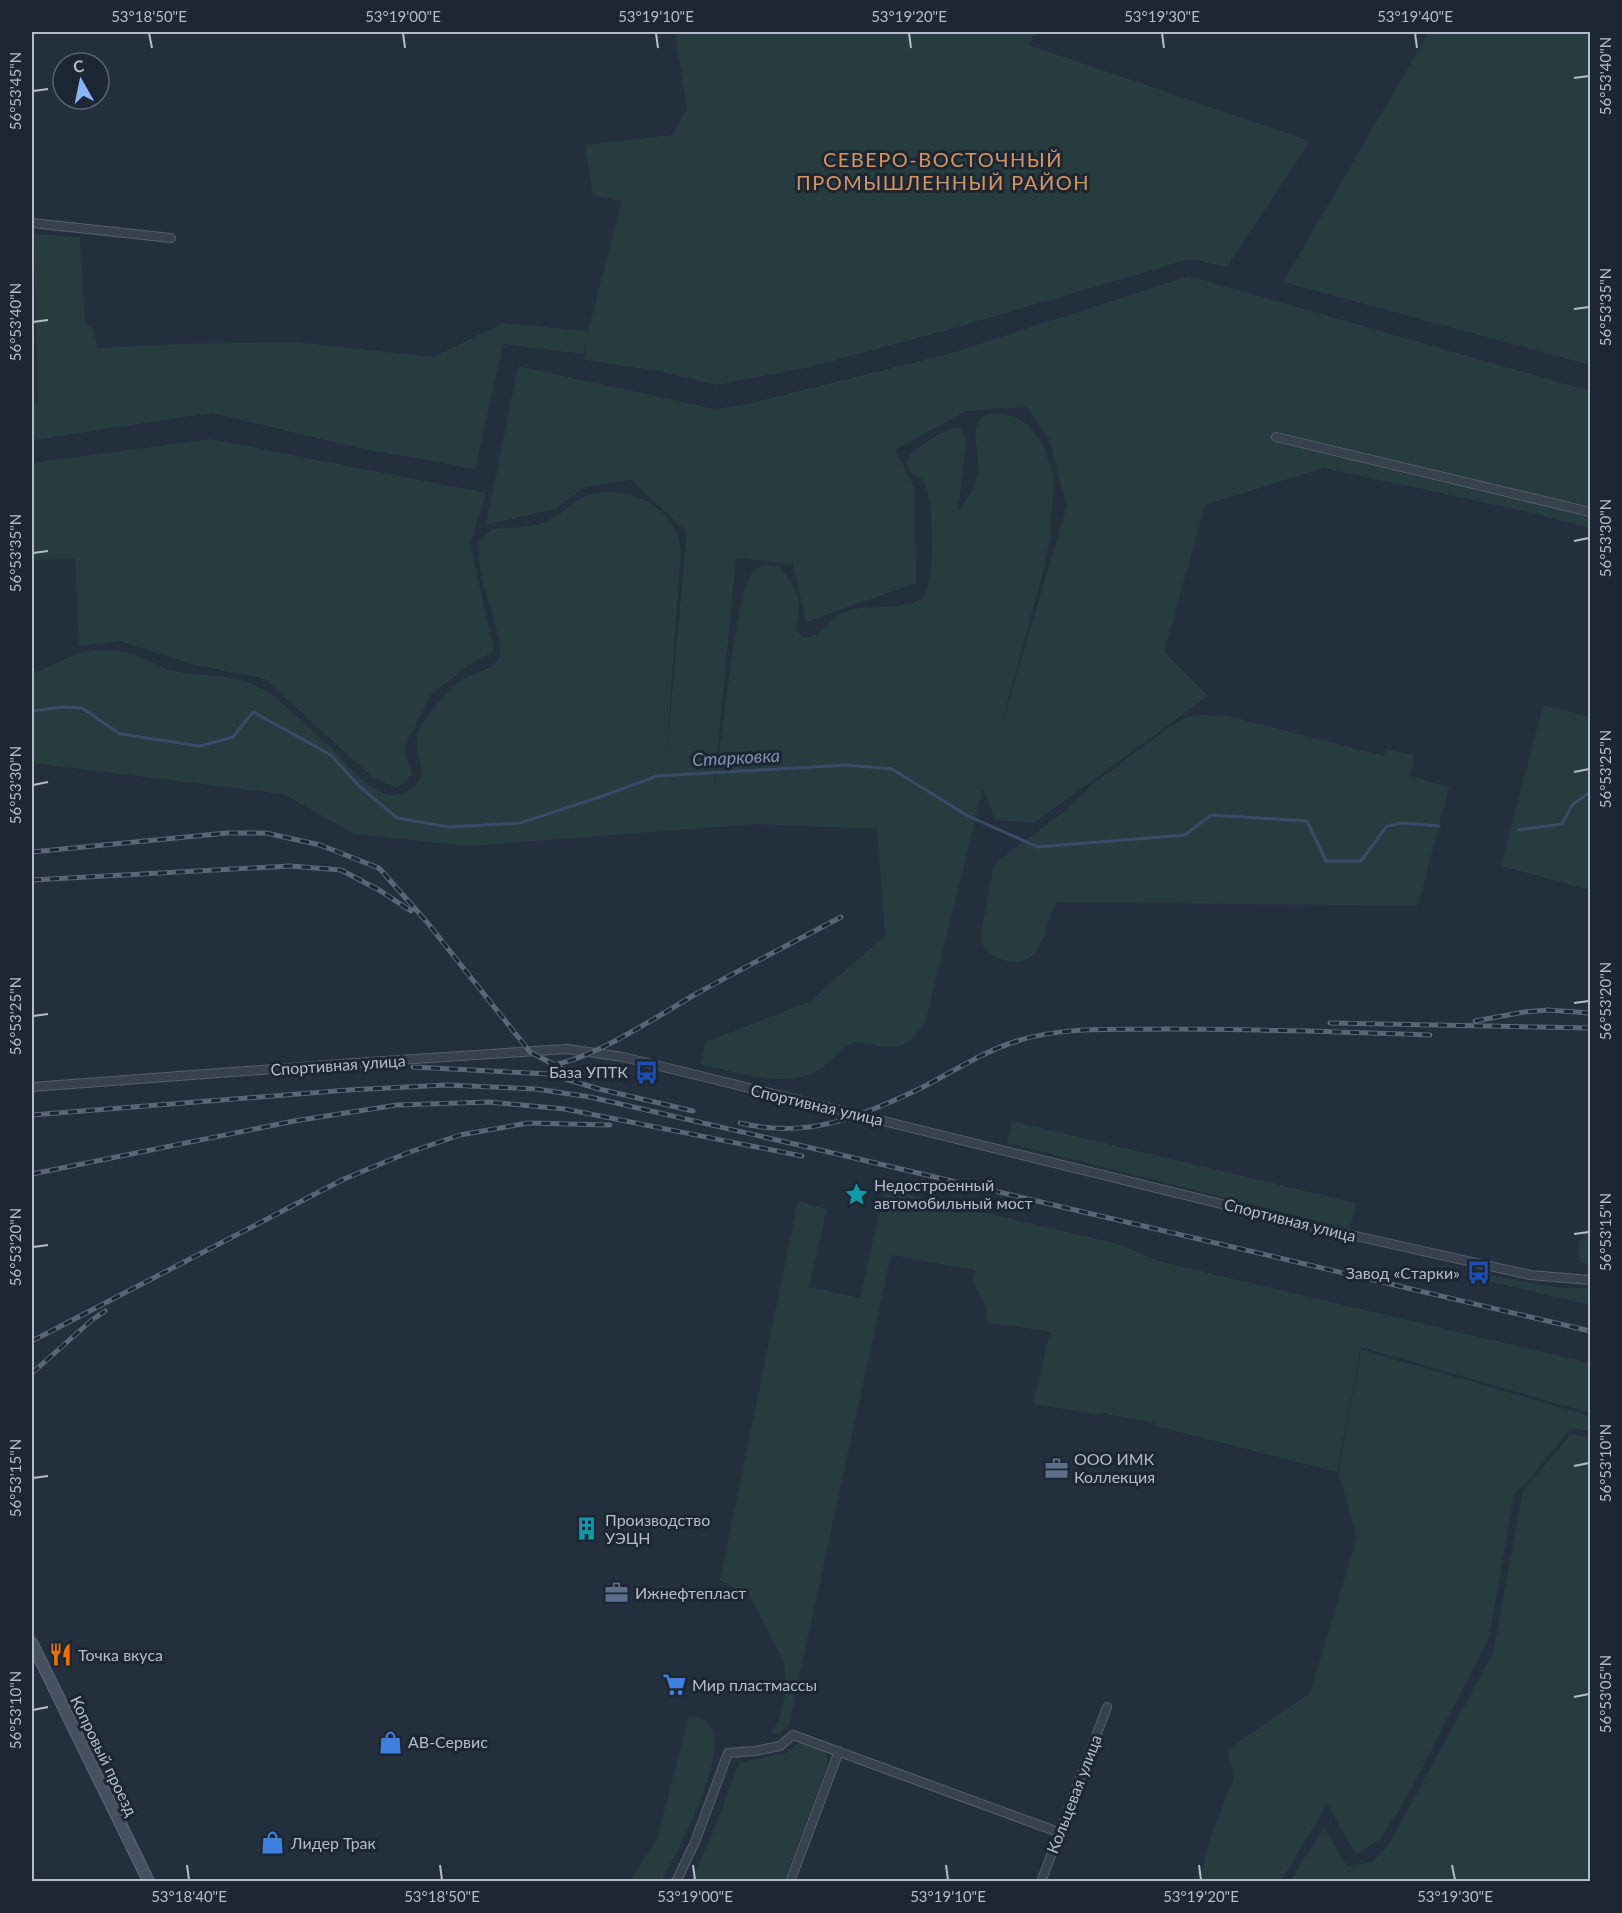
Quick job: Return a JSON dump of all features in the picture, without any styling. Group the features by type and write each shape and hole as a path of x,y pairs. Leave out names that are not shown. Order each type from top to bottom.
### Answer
{"main road":[{"name":"Копровый проезд","path":"32,1643 150,1881"}],"street":[{"path":"32,223 171,238"},
{"path":"1276,437 1590,512"},
{"name":"Спортивная улица","path":"32,1087 354,1062 567,1049 622,1057 1311,1226 1530,1275 1590,1280"},
{"name":"Кольцевая улица","path":"1041,1881 1107,1707"},
{"path":"676,1881 700,1831 728,1753 780,1746 793,1735 1058,1832"},
{"path":"790,1881 839,1751"}],"green space":[{"path":"675,32 1035,32 1029,45 1310,141 1227,267 1190,259 944,331 806,368 716,385 659,371 584,360 586,342 583,354 503,344 475,469 354,447 212,413 32,440 32,403 38,402 34,234 80,237 85,323 94,329 97,348 296,342 433,357 504,323 588,331 622,201 593,196 585,145 672,135 687,109"},
{"path":"1429,32 1590,32 1590,365 1283,282"},
{"path":"1189,276 1590,391 1590,528 1524,511 1324,468 1205,505 1164,652 1208,696 1034,823 995,820 983,788 926,1019 922,1027 912,1039 900,1045 853,1043 843,1048 817,1071 789,1079 759,1077 700,1064 706,1042 811,1001 885,935 877,829 758,824 469,846 354,834 283,794 32,763 32,674 82,653 100,650 115,651 135,655 173,671 236,679 259,687 299,718 364,781 391,795 405,792 413,788 420,778 421,766 417,738 428,716 454,686 469,676 491,667 499,657 499,638 481,573 479,542 492,529 536,525 553,518 581,498 605,492 631,495 654,506 672,524 681,550 666,760 687,532 631,480 585,487 555,509 486,525 518,366 715,409 751,403 948,354","holes":["1027,407 1049,439 1067,506 998,737 1050,539 1054,476 1043,444 1026,423 1015,417 990,414 980,419 975,430 979,471 972,491 958,512 966,442 963,432 959,428 939,434 907,459 907,468 921,478 925,484 932,527 930,579 921,599 904,605 853,609 838,615 815,635 802,637 796,629 799,605 797,595 780,566 766,565 752,573 743,594 733,646 713,799 736,558 793,564 806,622 916,583 915,489 895,450 966,411"]},
{"path":"211,439 486,493 470,544 494,651 470,664 431,695 404,748 412,775 397,788 372,777 265,679 191,664 120,641 79,646 75,559 32,560 32,463"},
{"path":"1543,705 1590,717 1590,890 1501,866"},
{"path":"1196,715 1228,716 1384,756 1386,749 1414,755 1410,776 1449,787 1418,906 1056,902 1042,940 1033,955 1026,960 1012,962 987,952 983,946 981,933 993,868 999,860 1065,811 1088,788 1169,727"},
{"path":"1012,1121 1356,1203 1350,1229 1007,1143"},
{"path":"885,1189 1118,1244 1162,1262 1590,1363 1590,1413 1361,1347 1337,1472 1155,1426 1156,1423 1033,1404 1050,1332 987,1324 986,1306 973,1282 975,1270 891,1255 789,1724 782,1732 771,1734 780,1717 786,1691 784,1662 750,1596 720,1580 798,1201 827,1209 809,1287 860,1298"},
{"path":"1590,1224 1590,1266 1581,1262 1578,1252 1580,1242"},
{"path":"1492,1275 1554,1287 1590,1287 1590,1305 1488,1281"},
{"path":"1361,1350 1590,1416 1590,1431 1571,1428 1529,1480 1514,1494 1489,1638 1406,1799 1380,1839 1356,1855 1327,1804 1281,1881 1199,1881 1210,1839 1234,1776 1227,1750 1310,1693 1357,1537 1338,1472"},
{"path":"1571,1434 1590,1437 1590,1881 1290,1881 1324,1828 1347,1866 1372,1862 1388,1846 1493,1653 1523,1491"},
{"path":"689,1716 703,1719 708,1723 715,1743 712,1762 698,1806 661,1881 630,1881 657,1839"},
{"path":"799,1742 822,1750 828,1757 827,1766 784,1881 690,1882 715,1828 737,1767 741,1762 787,1753"}],"waterway":[{"name":"Старковка","path":"32,711 62,707 82,708 120,734 200,746 233,737 253,712 331,755 359,786 397,818 449,827 520,823 657,776 847,765 892,769 968,816 1038,847 1185,835 1211,815 1307,821 1326,861 1361,861 1387,826 1402,823 1439,826"},
{"name":"Старковка","path":"1518,830 1562,824 1572,805 1590,792"}],"railway":[{"path":"32,852 227,833 266,833 320,845 379,868 426,921 530,1052 574,1075"},
{"path":"32,880 290,866 341,870 379,890 411,911"},
{"path":"550,1065 566,1062 604,1047 712,985 841,917"},
{"path":"1475,1021 1548,1010 1590,1013"},
{"path":"1330,1023 1590,1028"},
{"path":"740,1123 788,1129 832,1123 853,1117 919,1089 1004,1046 1035,1036 1054,1033 1091,1030 1199,1029 1430,1035"},
{"path":"413,1067 549,1074 599,1089 693,1111"},
{"path":"32,1115 348,1090 446,1085 536,1089 590,1097 1590,1331"},
{"path":"32,1174 294,1121 397,1105 489,1102 565,1109 802,1156"},
{"path":"32,1341 344,1179 407,1153 460,1135 528,1123 610,1125"},
{"path":"32,1373 105,1311"}],"place":[{"name":"База УПТК","path":"646,1072"},
{"name":"Недостроенный автомобильный мост","path":"856,1194"},
{"name":"Завод «Старки»","path":"1478,1273"},
{"name":"ООО ИМК Коллекция","path":"1056,1468"},
{"name":"Производство УЭЦН","path":"587,1529"},
{"name":"Ижнефтепласт","path":"617,1593"},
{"name":"Точка вкуса","path":"60,1655"},
{"name":"Мир пластмассы","path":"674,1685"},
{"name":"АВ-Сервис","path":"390,1742"},
{"name":"Лидер Трак","path":"273,1843"}],"district":[{"name":"СЕВЕРО-ВОСТОЧНЫЙ ПРОМЫШЛЕННЫЙ РАЙОН","path":"943,172"}]}
